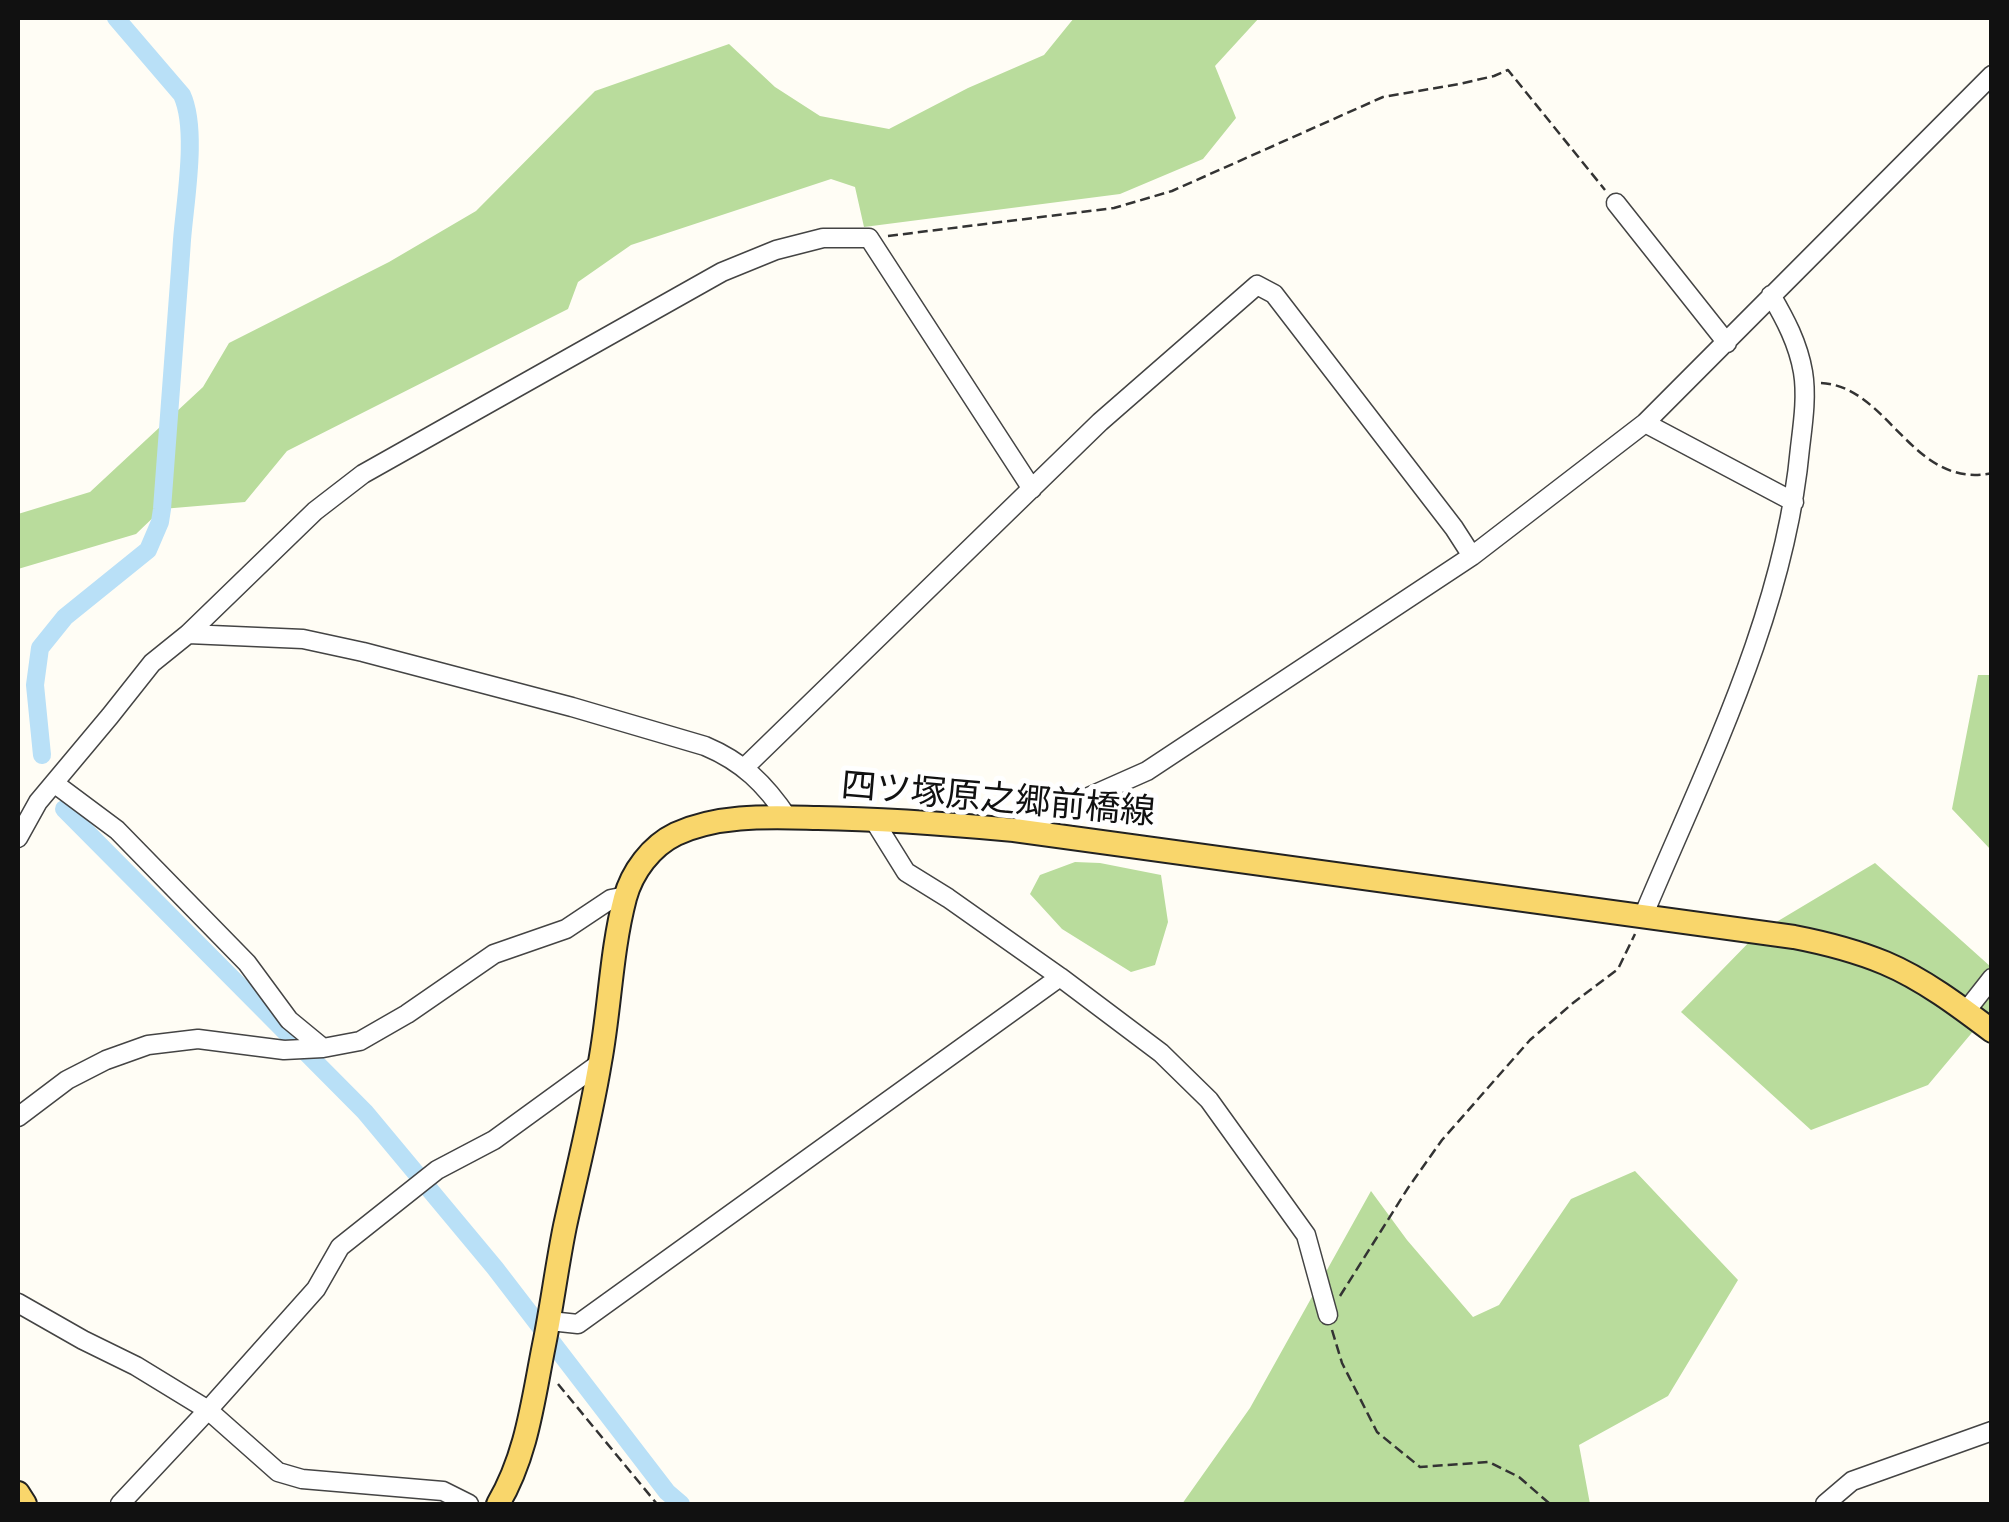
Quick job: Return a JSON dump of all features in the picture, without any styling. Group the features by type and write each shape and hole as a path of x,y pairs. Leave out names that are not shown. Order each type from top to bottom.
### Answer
{"main road":[{"name":"四ツ塚原之郷前橋線","path":"498,1504 522,1452 600,1063 626,896 652,850 672,836 708,822 874,819 1014,830 1794,936 1888,964 1992,1031"},
{"path":"18,1493 25,1504"}],"street":[{"path":"1014,830 1147,771 1472,556 1644,423 1992,75"},
{"path":"1616,203 1727,342"},
{"path":"18,838 38,802 152,662 188,634 316,511 363,474 722,272 776,250 823,238 868,238 1032,489"},
{"path":"744,768 1100,422 1257,285 1274,294 1472,556"},
{"path":"1644,914 1743,678 1778,577 1794,502 1804,382 1790,328 1771,295"},
{"path":"1644,423 1794,502"},
{"path":"188,634 303,640 363,652 704,746 724,754 768,788 788,818"},
{"path":"54,783 116,830 247,963 289,1020 324,1048"},
{"path":"874,819 906,872 1060,977 1161,1053 1209,1100 1306,1235 1328,1315"},
{"path":"18,1117 67,1080 106,1060 148,1046 198,1039 284,1050 360,1041 494,954 566,929 612,899 626,896"},
{"path":"545,1340 578,1324 1060,977"},
{"path":"1966,1011 1992,978"},
{"path":"120,1504 316,1289 340,1246 436,1170 494,1140 600,1063"},
{"path":"18,1303 136,1366 208,1410 278,1472 302,1479 442,1491 469,1504"},
{"path":"1826,1504 1852,1480 1992,1431"}],"path":[{"path":"868,238 1114,208 1172,191 1382,97 1508,70 1616,203"},
{"path":"1804,382 1834,384 1854,392 1925,458 1943,468 1974,477 1992,474"},
{"path":"1550,1504 1519,1478 1489,1462 1420,1467 1377,1432 1342,1363 1328,1315 1442,1140 1530,1040 1618,969 1644,914"},
{"path":"545,1340 657,1504"}],"green space":[{"path":"1074,18 1259,18 1215,66 1236,118 1203,159 1120,194 864,227 855,187 831,179 631,245 578,282 568,309 287,451 245,502 162,509 136,534 18,569 18,514 90,492 203,387 229,343 389,262 476,211 595,91 729,44 775,87 820,116 889,129 1044,55"},
{"path":"1978,675 1991,675 1991,850 1952,809"},
{"path":"1075,862 1161,875 1168,922 1155,965 1131,972 1062,929 1030,894 1040,875"},
{"path":"1875,863 1991,967 1991,1010 1928,1085 1811,1130 1681,1012 1758,933"},
{"path":"1635,1171 1738,1280 1668,1396 1579,1445 1590,1504 1182,1504 1250,1408 1371,1191 1473,1317 1499,1305 1571,1199"}],"waterway":[{"path":"42,755 35,685 40,648 65,617 148,550 162,509 189,127 182,95 116,18"},
{"path":"64,809 365,1112 495,1268 667,1492 681,1504"}]}
